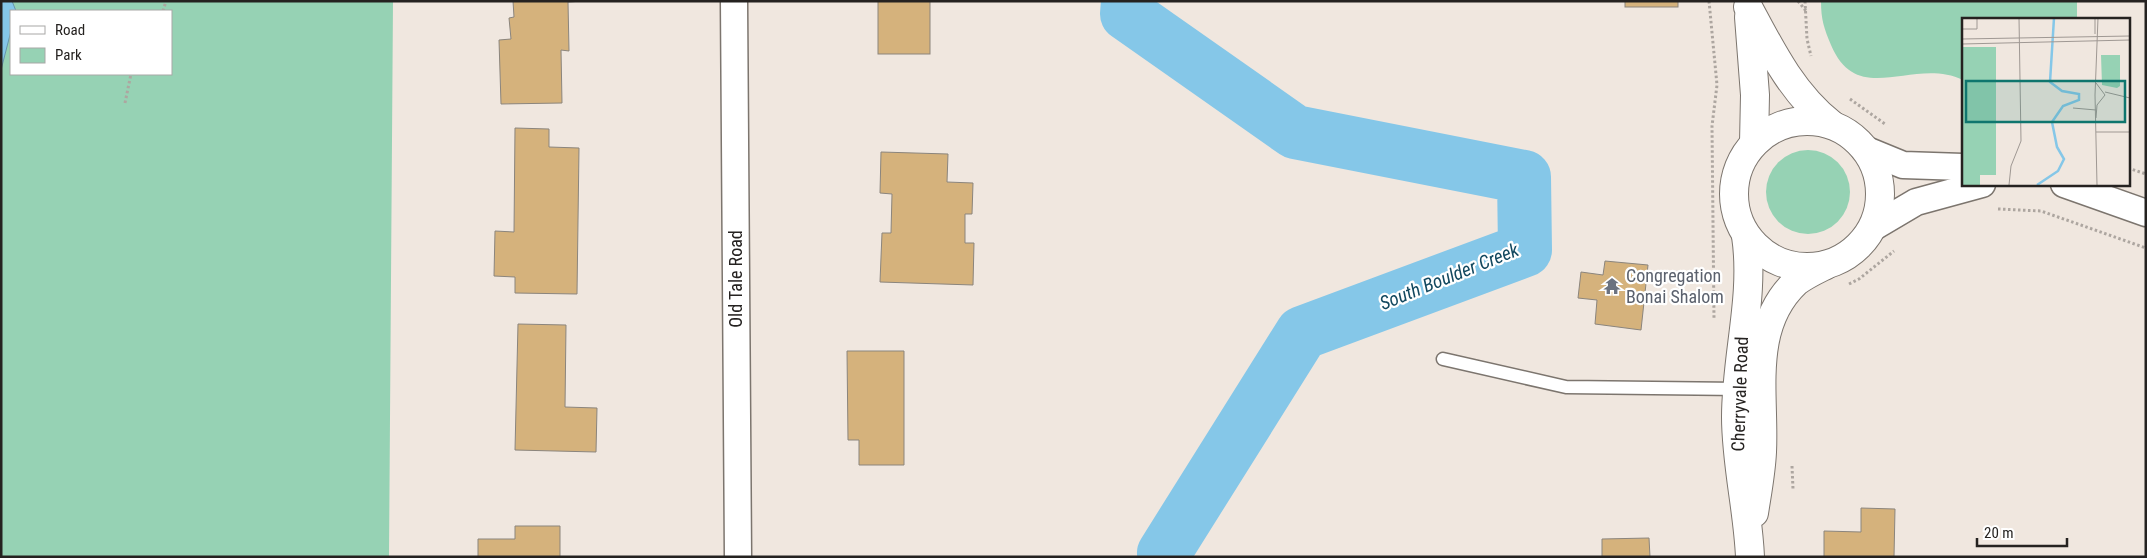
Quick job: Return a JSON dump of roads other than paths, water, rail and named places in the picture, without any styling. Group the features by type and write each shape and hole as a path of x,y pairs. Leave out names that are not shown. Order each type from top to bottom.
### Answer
{"street":[{"name":"Old Tale Road","path":"734,1 738,557"},
{"path":"1748,4 1781,68 1798,92 1813,110 1831,124 1849,134 1864,148 1875,167 1880,187 1879,208 1872,228 1861,244 1846,256 1836,275 1806,267 1782,264 1762,253 1746,236 1735,213 1733,188 1739,164 1754,143 1770,130 1790,122 1810,120 1831,124"},
{"path":"1748,4 1756,95 1754,143"},
{"path":"1864,148 1904,165 1962,167"},
{"path":"1872,228 1916,202 1978,185"},
{"path":"2067,185 2146,213"},
{"name":"Cherryvale Road","path":"1746,236 1749,279 1749,389 1738,467 1750,554"},
{"name":"Cherryvale Road","path":"1749,389 1778,306 1798,281 1836,275"}],"lane":[{"path":"1443,359 1566,387 1749,389"}],"water":[{"path":"1,1 12,1 16,10 10,10 10,35 1,70"}],"waterway":[{"name":"South Boulder Creek","path":"1128,1 1127,14 1295,132 1524,177 1525,250 1302,333 1164,553 1165,557"}],"place":[{"name":"Congregation Bonai Shalom","path":"1612,286"}]}
